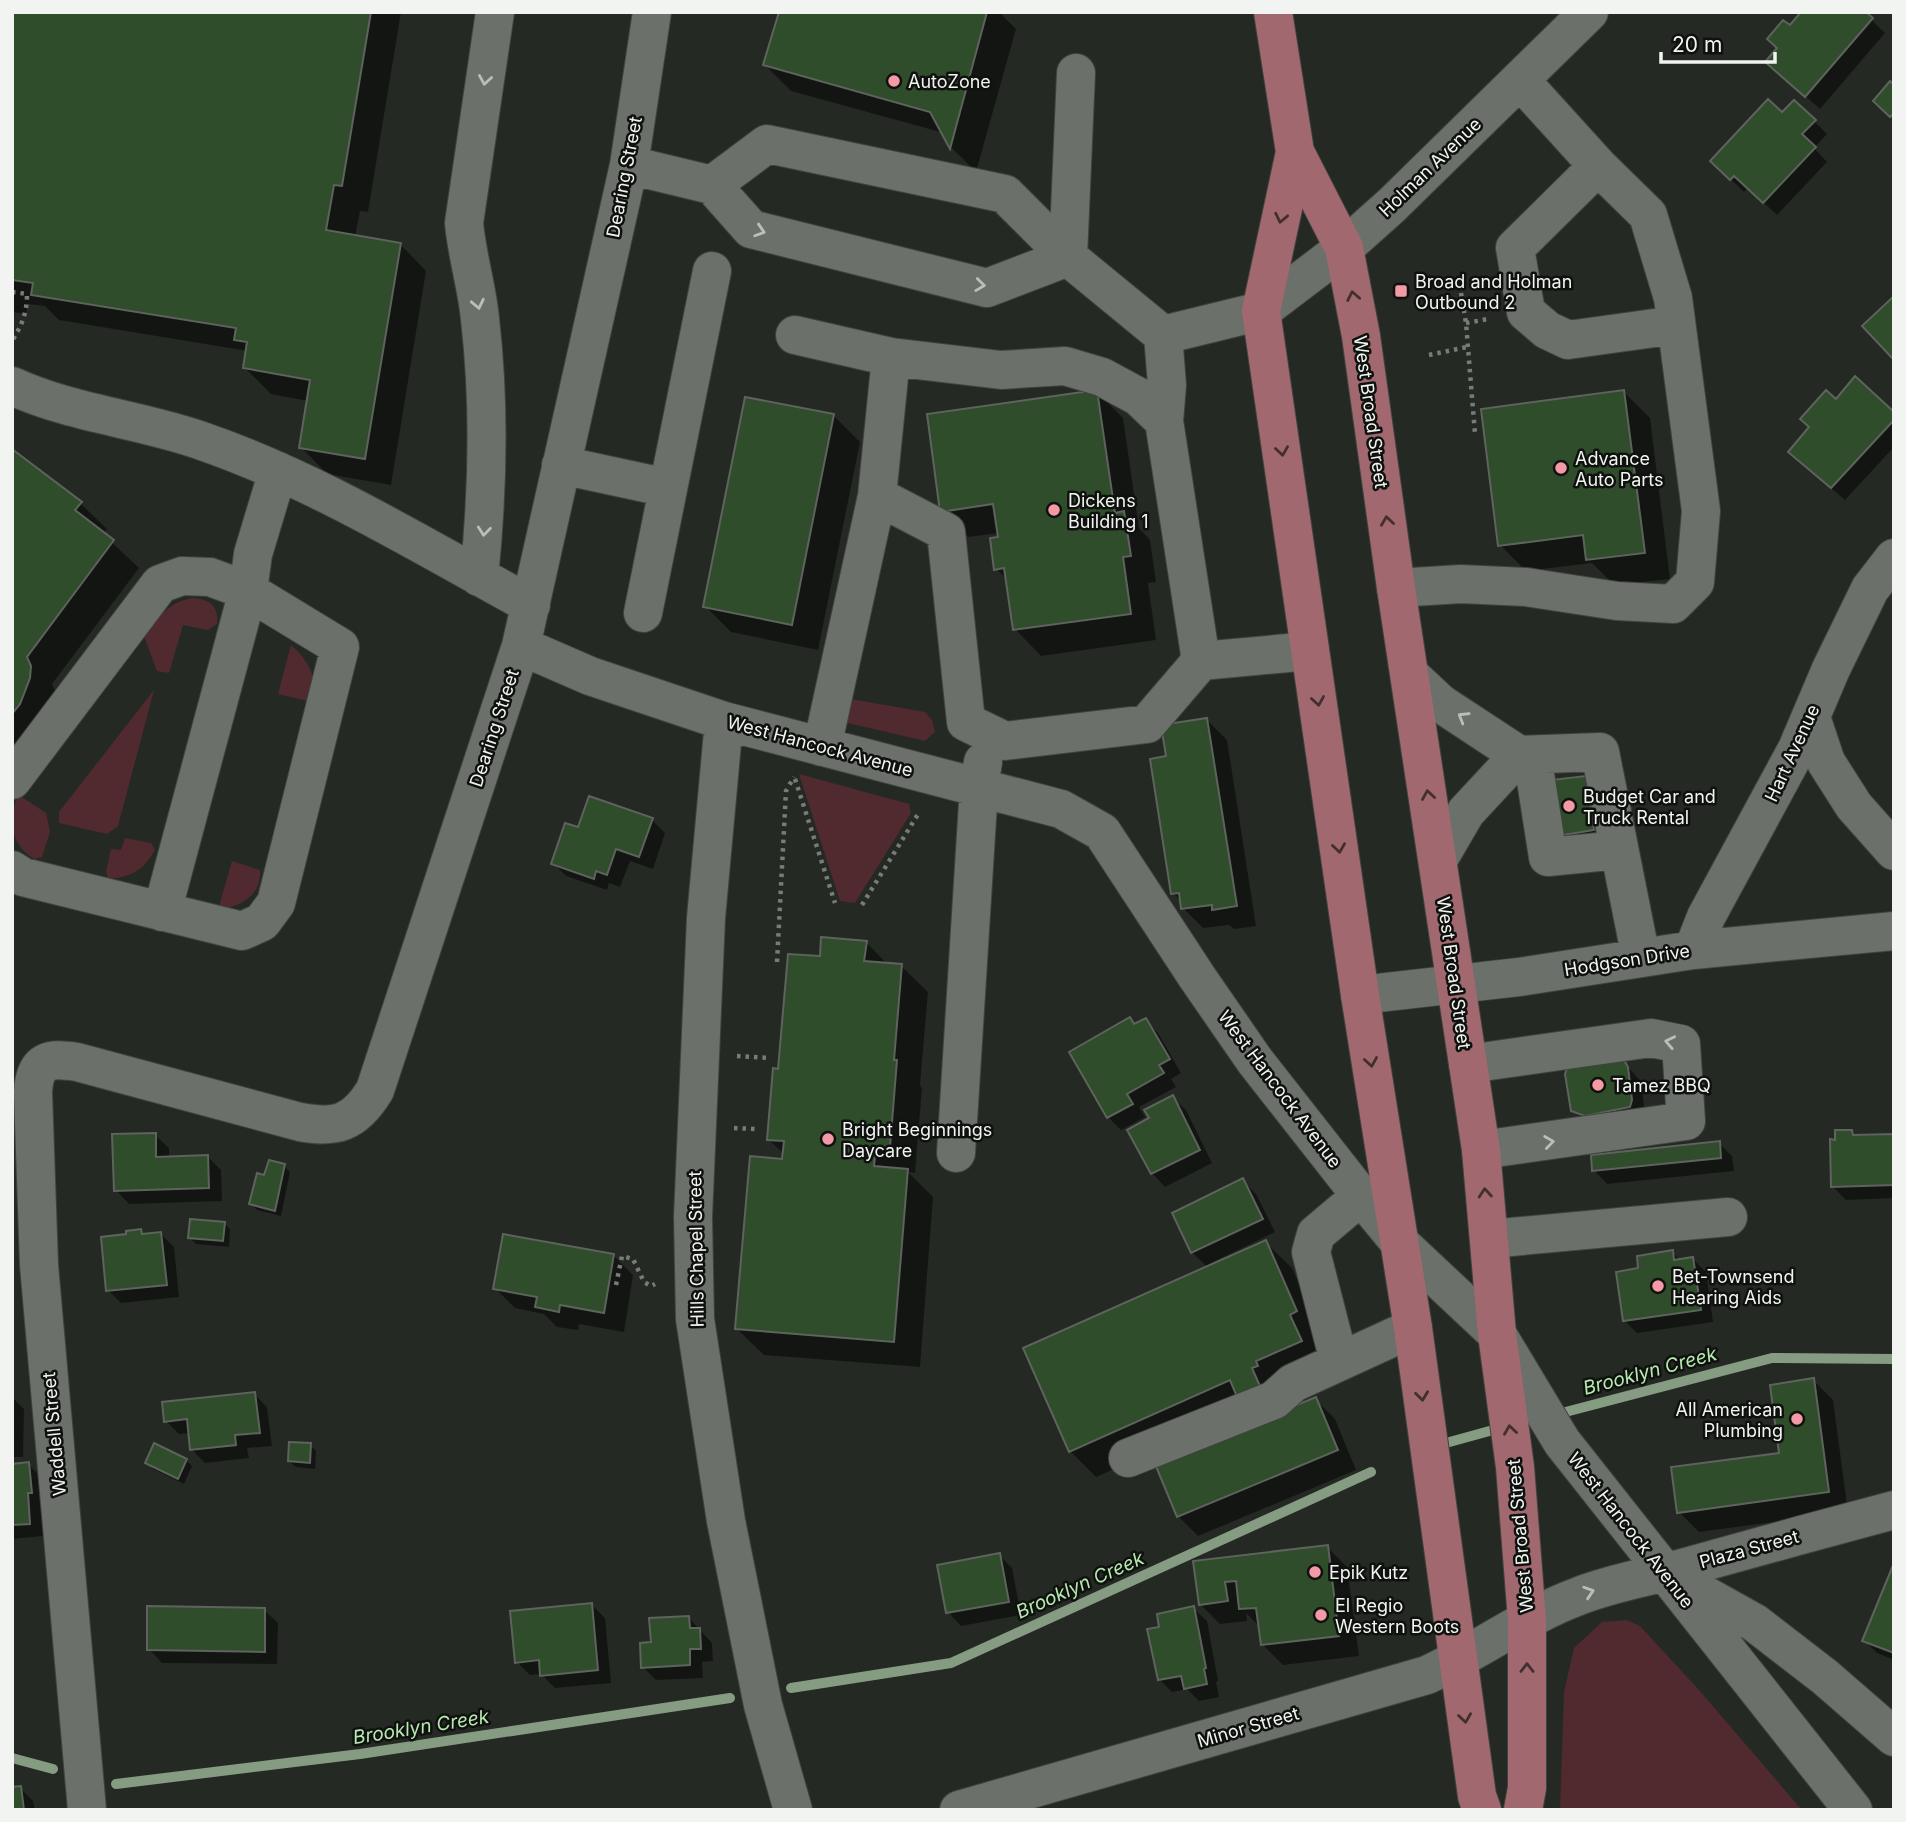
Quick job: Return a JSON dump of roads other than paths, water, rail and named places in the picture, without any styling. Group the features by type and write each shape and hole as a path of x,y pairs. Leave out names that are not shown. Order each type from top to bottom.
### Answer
{"main road":[{"name":"West Broad Street","path":"1273,12 1295,152 1343,248 1361,336 1396,588 1481,1150 1497,1334 1515,1467 1527,1620 1527,1788 1523,1810"},
{"name":"West Broad Street","path":"1295,152 1261,311 1360,995 1413,1328 1457,1661 1477,1796 1482,1810"}],"street":[{"path":"479,577 487,503 486,379 480,315 464,223 495,12"},
{"name":"Dearing Street","path":"45,1062 78,1062 316,1125 328,1126 356,1115 375,1090 521,646 629,165 652,12"},
{"name":"Holman Avenue","path":"1261,311 1343,248 1392,205 1589,12"},
{"path":"1068,257 1076,72"},
{"path":"1396,588 1461,584 1526,587 1617,601 1673,604 1695,582 1701,511 1673,298 1648,215 1598,166 1520,80"},
{"path":"712,185 767,144 1005,194 1068,257 1163,335 1167,385 1164,421 1201,661"},
{"path":"629,165 712,185 751,229 988,288 1068,257"},
{"path":"1598,166 1516,248 1526,312 1547,330 1567,340 1676,325"},
{"path":"643,613 712,271"},
{"path":"1163,335 1261,311"},
{"path":"795,335 891,356 1001,370 1065,366 1102,377 1139,397 1164,421"},
{"path":"809,758 877,496 891,356"},
{"path":"12,386 39,399 201,440 278,471 355,508 531,605"},
{"path":"561,465 668,488"},
{"path":"162,912 248,591 253,554 278,471"},
{"path":"877,496 946,531 966,722 1005,741 1147,724 1201,661 1310,651"},
{"name":"Hart Avenue","path":"1693,950 1706,917 1797,749 1831,669 1870,589 1894,558"},
{"path":"12,780 160,584 182,576 210,577 248,591 340,648 276,903 262,922 242,932 23,877 12,870"},
{"name":"West Hancock Avenue","path":"521,646 590,676 724,720 809,758 979,787 1062,809 1102,832 1255,1061 1399,1242 1497,1334 1562,1443 1853,1810"},
{"path":"1410,675 1440,703 1526,755 1600,752 1641,958"},
{"path":"1811,717 1826,762 1854,806 1894,851"},
{"name":"Hills Chapel Street","path":"724,720 706,918 693,1217 695,1319 734,1560 763,1705 793,1810"},
{"path":"956,1153 979,787 988,732"},
{"path":"1526,755 1548,856 1619,850"},
{"path":"1438,860 1466,812 1526,755"},
{"name":"Hodgson Drive","path":"1360,995 1519,977 1693,950 1894,931"},
{"path":"1468,1064 1651,1038 1681,1044 1686,1121 1481,1150"},
{"name":"Waddell Street","path":"45,1062 35,1072 33,1092 26,1261 87,1810"},
{"path":"1339,1361 1311,1252 1316,1234 1361,1196"},
{"path":"1489,1239 1728,1217"},
{"path":"1128,1458 1274,1400 1293,1383 1413,1328"},
{"name":"Plaza Street","path":"1527,1620 1577,1596 1615,1584 1894,1510"},
{"path":"1664,1573 1755,1623 1825,1677 1894,1737"},
{"name":"Minor Street","path":"959,1810 1410,1680 1457,1661 1527,1620"}],"waterway":[{"name":"Brooklyn Creek","path":"1554,1415 1772,1358 1894,1359"},
{"name":"Brooklyn Creek","path":"1435,1446 1504,1427"},
{"name":"Brooklyn Creek","path":"791,1688 951,1663 1371,1472"},
{"name":"Brooklyn Creek","path":"116,1784 360,1754 730,1698"},
{"name":"Brooklyn Creek","path":"12,1758 53,1769"}],"place":[{"name":"AutoZone","path":"894,81"},
{"name":"Broad and Holman Outbound 2","path":"1401,291"},
{"name":"Advance Auto Parts","path":"1561,468"},
{"name":"Dickens Building 1","path":"1054,510"},
{"name":"Budget Car and Truck Rental","path":"1569,806"},
{"name":"Tamez BBQ","path":"1598,1085"},
{"name":"Bright Beginnings Daycare","path":"828,1139"},
{"name":"Bet-Townsend Hearing Aids","path":"1658,1286"},
{"name":"All American Plumbing","path":"1797,1419"},
{"name":"Epik Kutz","path":"1315,1572"},
{"name":"El Regio Western Boots","path":"1321,1615"}]}
